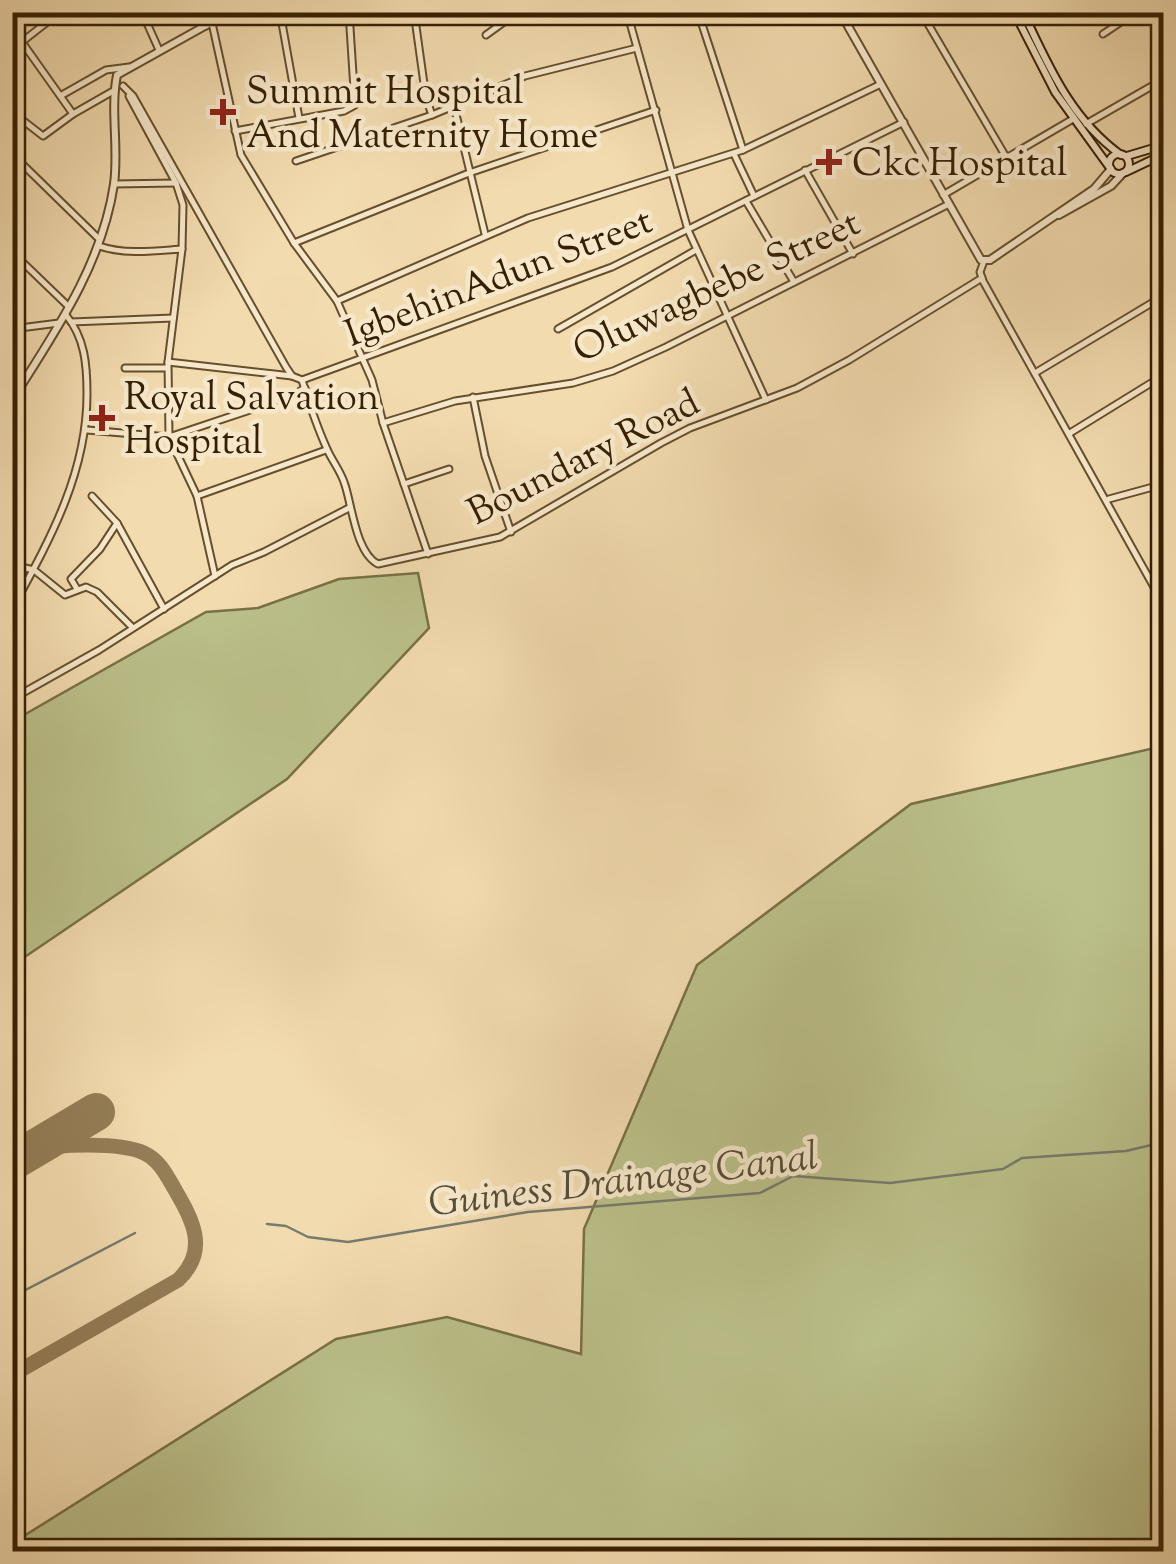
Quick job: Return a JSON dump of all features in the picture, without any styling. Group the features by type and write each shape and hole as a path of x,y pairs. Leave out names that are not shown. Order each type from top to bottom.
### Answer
{"street":[{"path":"23,40 60,12"},
{"path":"142,12 159,50"},
{"path":"203,12 241,156 294,243 337,301 372,380 428,554"},
{"path":"12,400 66,320 68,306 100,243 114,184 118,75 230,12"},
{"path":"280,12 299,118"},
{"path":"234,132 344,112 355,106 349,12"},
{"path":"414,12 432,115"},
{"path":"486,36 518,12"},
{"path":"627,12 688,230 766,400"},
{"path":"698,12 743,150"},
{"path":"840,12 984,261"},
{"path":"921,12 1006,158"},
{"path":"1014,12 1072,119 1114,173 1164,154"},
{"path":"1023,12 1047,67 1086,124 1129,165 1111,186 1053,217"},
{"path":"1103,34 1136,12"},
{"path":"12,28 73,114"},
{"path":"296,161 432,115 526,76 637,48"},
{"path":"62,95 106,70 129,67"},
{"path":"1086,124 1164,79"},
{"path":"337,301 528,218 743,150 881,84"},
{"path":"119,88 133,96 183,205 182,248 168,365 170,437 197,496 214,576"},
{"path":"12,112 42,136 119,88"},
{"path":"119,88 147,126 292,376"},
{"path":"454,106 486,236"},
{"path":"294,243 469,173 656,110"},
{"path":"944,194 1072,119"},
{"name":"IgbehinAdun Street","path":"302,380 612,266 904,122"},
{"path":"1164,146 1132,157 1112,158 1110,168 1094,189 984,261 980,272 1164,605"},
{"path":"734,153 754,196"},
{"path":"12,154 100,243 116,251 182,248"},
{"path":"805,170 853,254"},
{"path":"114,184 176,183 183,188"},
{"path":"746,201 794,282"},
{"name":"Oluwagbebe Street","path":"383,422 474,397 573,383 613,371 949,204"},
{"path":"558,330 696,250"},
{"path":"12,252 68,306"},
{"name":"Boundary Road","path":"302,380 373,562 428,554 486,542 511,532 661,443 766,400 849,360 982,278"},
{"path":"1035,373 1160,298"},
{"path":"12,329 66,320 173,318"},
{"path":"12,609 67,504 88,430 88,362 66,320"},
{"path":"125,368 168,365 302,380"},
{"path":"1070,433 1164,375"},
{"path":"88,430 170,437 292,396 305,388"},
{"path":"474,397 486,456 511,532"},
{"path":"197,496 327,450"},
{"path":"404,484 449,468"},
{"path":"1107,500 1164,484"},
{"path":"92,496 117,523 164,609"},
{"path":"12,699 214,576 349,508"},
{"path":"78,589 71,579 100,549 117,523"},
{"path":"12,566 34,570 65,595 86,587 97,592 132,627"},
{"path":"12,687 22,694"}],"green space":[{"path":"418,573 429,628 287,779 13,965 13,721 206,612 258,608 339,579"},
{"path":"1163,746 1163,1551 13,1551 13,1543 336,1339 447,1317 581,1354 584,1229 697,965 911,804"}],"waterway":[{"name":"Guiness Drainage Canal","path":"267,1224 286,1226 308,1237 348,1242 528,1212 760,1193 793,1176 890,1183 1003,1169 1022,1158 1126,1151 1164,1142"},
{"path":"12,1297 135,1233"}],"taxiway":[{"path":"12,1375 178,1280 188,1269 196,1246 187,1211 165,1173 149,1156 134,1149 105,1146 34,1150"}],"runway":[{"path":"12,1162 96,1112"}],"place":[{"name":"Summit Hospital And Maternity Home","path":"223,112"},
{"name":"Ckc Hospital","path":"829,162"},
{"name":"Royal Salvation Hospital","path":"102,418"}]}
